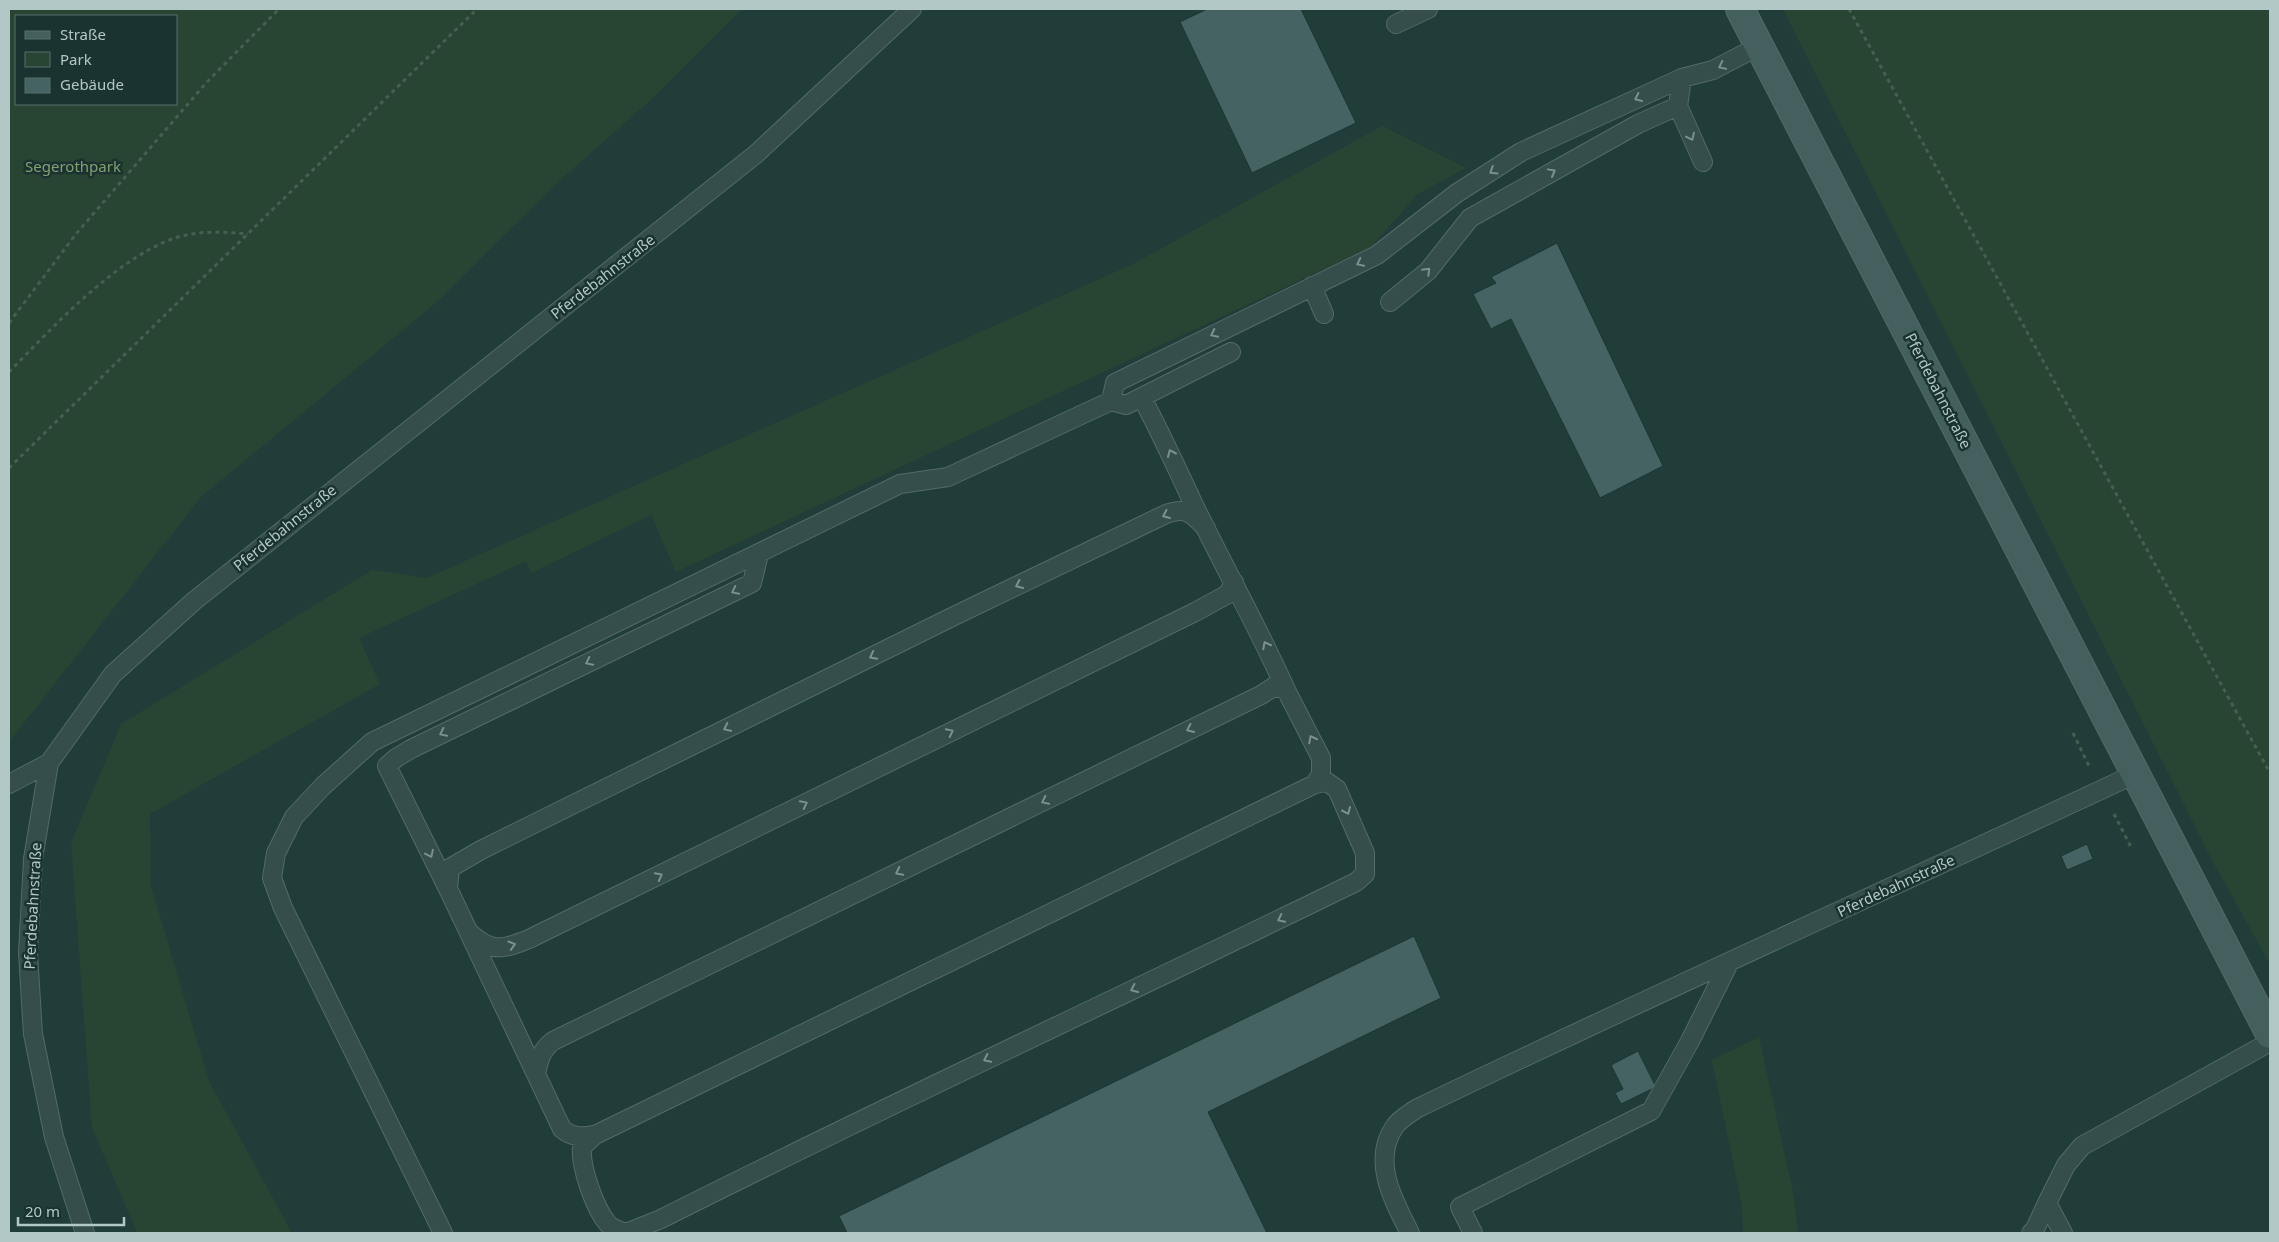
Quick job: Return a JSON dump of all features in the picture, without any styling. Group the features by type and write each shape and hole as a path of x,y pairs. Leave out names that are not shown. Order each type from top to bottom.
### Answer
{"street":[{"name":"Pferdebahnstraße","path":"1740,9 2270,1034"}],"lane":[{"name":"Pferdebahnstraße","path":"84,1233 54,1137 33,1034 28,953 33,859 49,763 113,674 194,601 704,197 756,154 912,9"},
{"path":"1396,24 1428,9"},
{"path":"1111,401 1115,383 1377,255 1457,193 1521,152 1682,78 1713,70 1759,46"},
{"path":"1682,78 1678,106 1703,162"},
{"path":"1390,302 1428,271 1470,218 1638,124 1678,106"},
{"path":"1312,286 1324,314"},
{"path":"442,1233 283,908 272,878 276,853 294,817 323,786 372,742 900,484 948,477 1111,401 1126,405 1142,398 1231,352"},
{"path":"1142,398 1166,442 1206,528 1321,758 1320,774 1315,784"},
{"path":"448,889 450,868 481,850 954,616 1155,520 1178,510 1192,514 1206,528"},
{"path":"595,1135 580,1137 570,1135 562,1129 448,889 387,766 411,749 752,583 759,554"},
{"path":"468,932 482,944 494,948 509,948 529,939 1186,616 1228,594 1234,582"},
{"path":"536,1074 539,1058 544,1048 553,1041 808,918 927,857 1261,695 1275,686 1286,690"},
{"path":"9,784 49,763"},
{"name":"Pferdebahnstraße","path":"1410,1233 1389,1187 1383,1164 1384,1144 1396,1124 1416,1109 1655,995 1729,963 2136,774"},
{"path":"1327,782 1337,789 1365,854 1365,874 1356,882 1015,1045 661,1219 626,1233 609,1226 598,1208 585,1177 581,1159 582,1147 595,1135 1315,784 1327,782"},
{"path":"1473,1233 1460,1206 1651,1111 1690,1041 1729,963"},
{"path":"2031,1233 2035,1229 2066,1165 2082,1146 2270,1042"},
{"path":"2047,1203 2063,1233"}],"path":[{"path":"9,323 76,234 126,175 206,83 279,9"},
{"path":"9,468 477,9"},
{"path":"1849,9 2270,773"},
{"path":"9,372 104,282 155,247 176,237 198,233 219,231 248,234"}],"green space":[{"name":"Segerothpark","path":"9,9 742,9 653,98 557,183 437,302 201,497 9,742"},
{"path":"1783,9 2270,9 2270,964 2214,864"},
{"path":"1382,126 1466,168 1418,194 1371,247 676,572 651,515 531,573 526,561 359,638 380,684 150,814 151,886 209,1081 292,1233 137,1233 92,1128 71,843 121,724 372,570 427,578 1133,264"},
{"path":"1759,1037 1794,1197 1798,1233 1743,1233 1742,1207 1712,1060"}],"building":[{"path":"1207,9 1301,9 1356,123 1252,173 1180,22"},
{"path":"1557,243 1663,466 1600,498 1511,319 1491,329 1473,294 1496,283 1491,277"},
{"path":"2087,844 2093,859 2067,870 2061,856"},
{"path":"1414,936 1441,998 1208,1112 1267,1233 847,1233 839,1216"},
{"path":"1638,1051 1656,1087 1621,1104 1615,1093 1623,1089 1611,1065"}]}
